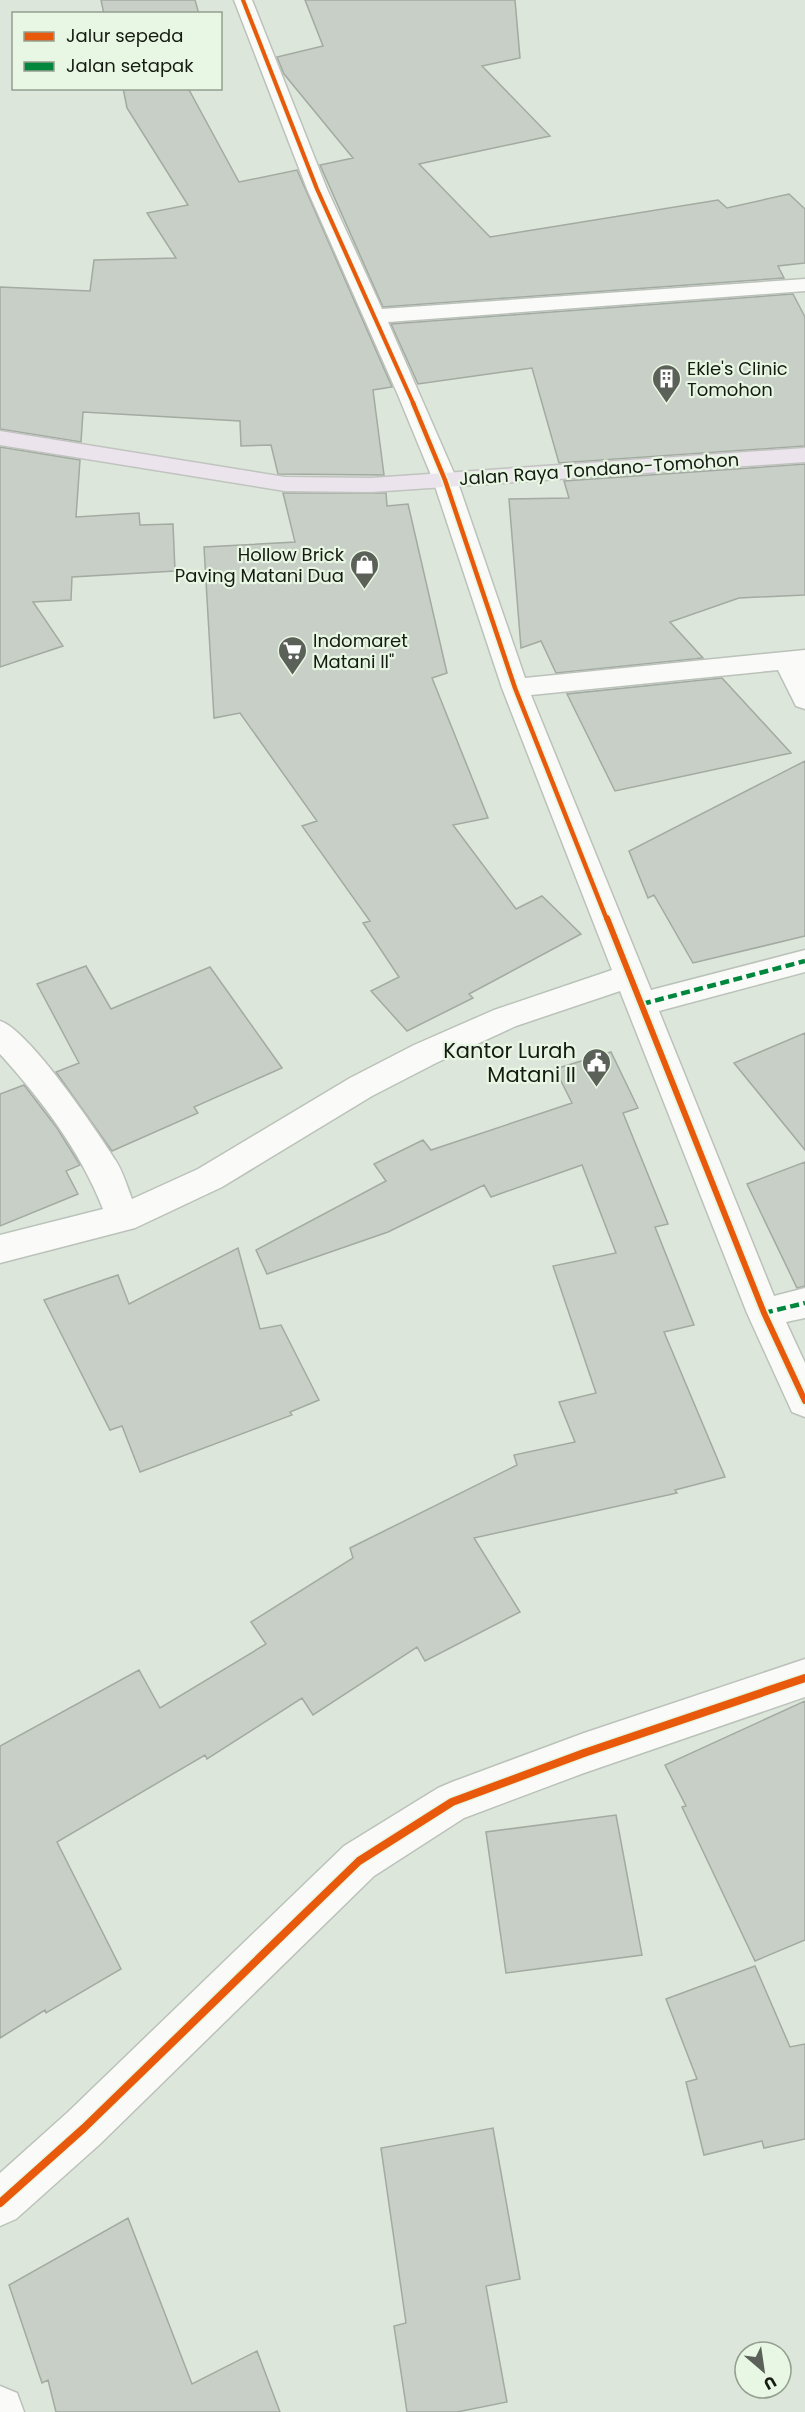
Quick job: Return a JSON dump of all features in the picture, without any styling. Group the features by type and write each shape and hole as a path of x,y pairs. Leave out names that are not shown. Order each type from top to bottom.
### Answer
{"highway":[{"name":"Jalan Raya Tondano-Tomohon","path":"0,438 285,484 371,486 805,454"}],"street":[{"path":"243,0 317,189 376,316 445,480 515,688 764,1313 805,1401"},
{"path":"376,316 805,285"},
{"path":"515,688 796,659 805,700"},
{"path":"642,1005 805,961"},
{"path":"0,1248 123,1218 210,1178 361,1087 424,1054 505,1018 630,976"},
{"path":"0,1033 38,1075 105,1171 123,1218"},
{"path":"764,1313 805,1303"},
{"path":"0,2203 84,2128 359,1861 452,1802 584,1753 805,1678"}],"building":[{"path":"101,0 195,0 198,12 104,12"},
{"path":"305,0 515,0 520,58 482,66 550,136 419,164 490,237 718,200 727,208 789,194 805,209 805,263 778,266 784,278 383,307 320,165 353,158 284,74 277,57 323,46"},
{"path":"123,90 189,90 239,182 297,170 392,387 373,390 384,475 278,474 271,445 241,446 240,421 83,412 81,442 0,429 0,287 90,291 94,260 176,258 147,213 188,205 127,108"},
{"path":"793,294 805,317 805,446 559,463 532,368 418,384 391,324"},
{"path":"0,447 80,460 76,517 139,513 140,525 173,524 175,571 72,577 71,600 33,602 63,646 0,667"},
{"path":"805,464 805,595 739,598 670,622 703,658 556,673 541,641 521,648 509,499 569,498 564,481"},
{"path":"283,493 386,493 387,506 408,504 447,673 432,678 488,818 453,825 516,909 542,896 581,934 469,994 473,998 407,1031 371,991 399,977 363,923 370,921 302,826 317,821 240,713 214,718 204,547 295,542"},
{"path":"722,678 791,753 615,791 567,694"},
{"path":"805,761 805,936 693,963 654,895 648,898 629,851"},
{"path":"86,966 111,1009 210,967 282,1068 194,1107 198,1113 112,1151 56,1072 79,1063 37,984"},
{"path":"805,1033 805,1150 734,1063"},
{"path":"611,1052 638,1108 623,1113 668,1224 655,1227 694,1325 664,1332 725,1477 675,1490 677,1493 474,1538 520,1612 425,1661 417,1647 313,1715 302,1698 207,1759 205,1755 57,1842 121,1969 46,2013 45,2010 0,2038 0,1746 139,1670 160,1708 266,1644 251,1622 353,1558 350,1548 517,1465 514,1455 575,1442 559,1402 596,1393 553,1266 616,1253 582,1165 491,1197 484,1185 388,1232 267,1274 256,1250 386,1181 374,1164 423,1140 431,1150 572,1103 555,1069"},
{"path":"24,1085 57,1128 80,1165 66,1171 78,1194 0,1226 0,1094"},
{"path":"805,1162 805,1286 797,1288 747,1184"},
{"path":"238,1248 260,1329 281,1325 319,1400 290,1412 292,1415 140,1472 122,1426 110,1430 44,1300 118,1275 129,1304"},
{"path":"805,1701 805,1940 755,1961 682,1807 686,1806 665,1765"},
{"path":"616,1815 642,1955 506,1973 486,1832"},
{"path":"755,1966 790,2047 805,2044 805,2139 764,2148 762,2141 704,2155 686,2082 697,2079 666,1999"},
{"path":"493,2128 520,2279 486,2286 507,2402 457,2412 407,2412 394,2326 406,2323 381,2148"},
{"path":"128,2218 192,2384 257,2351 280,2412 56,2412 48,2380 42,2383 9,2285"}],"marked path":[{"path":"642,1004 805,961"},
{"path":"764,1313 805,1303"}],"cycle path":[{"path":"243,0 317,189 410,395 445,480 515,688 764,1313 805,1401"},
{"path":"0,2203 84,2128 359,1861 452,1802 584,1753 805,1678"}],"place":[{"name":"Ekle's Clinic Tomohon","path":"666,404"},
{"name":"Hollow Brick Paving Matani Dua","path":"365,590"},
{"name":"Indomaret Matani II\"","path":"292,676"},
{"name":"Kantor Lurah Matani II","path":"597,1088"}]}
